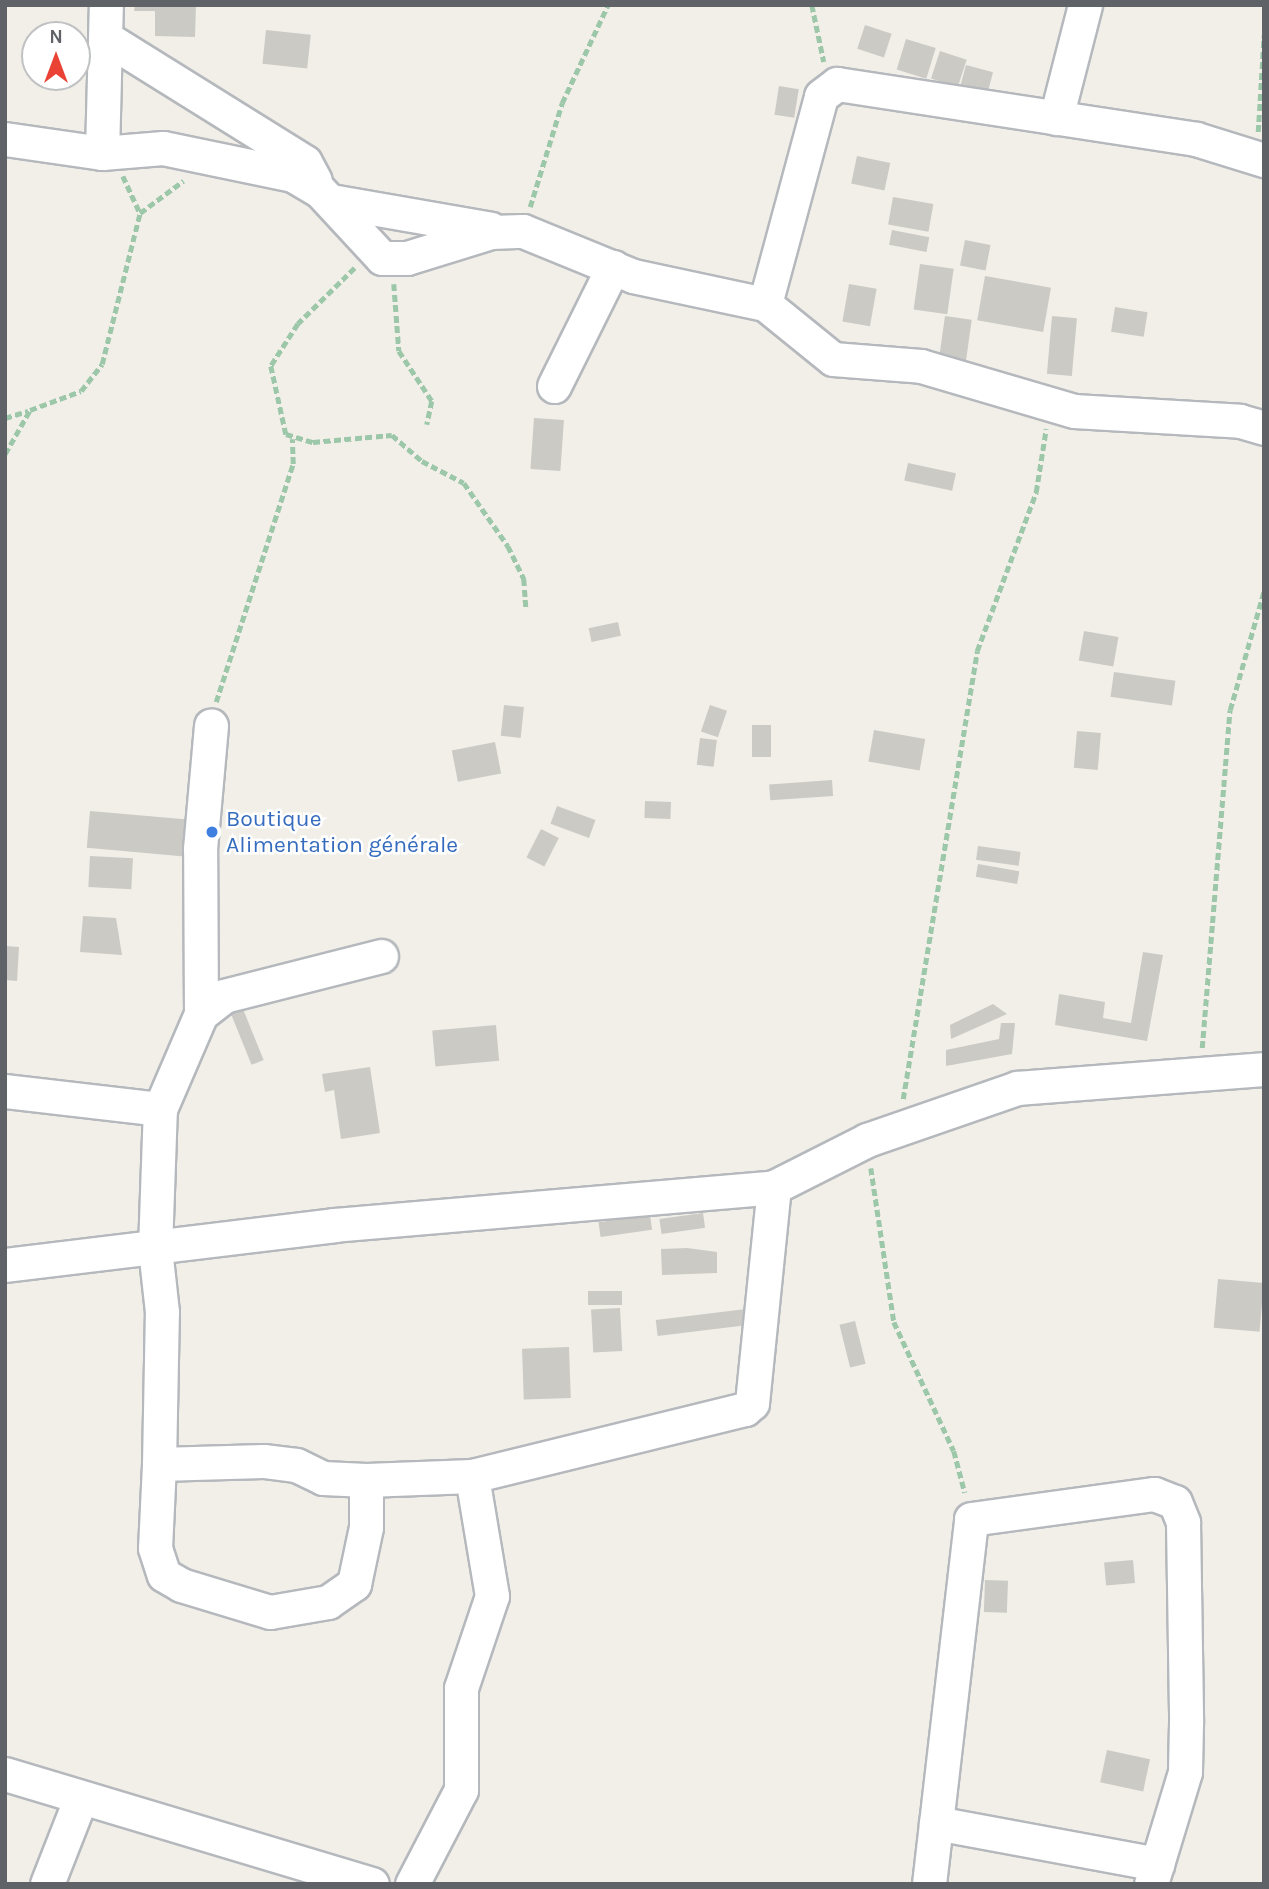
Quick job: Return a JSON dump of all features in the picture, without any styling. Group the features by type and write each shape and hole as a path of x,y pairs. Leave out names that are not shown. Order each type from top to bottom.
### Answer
{"street":[{"path":"102,153 106,5"},
{"path":"1056,118 1085,5"},
{"path":"106,38 305,162 326,196 382,258 407,258 515,231"},
{"path":"765,304 821,96 837,84 1196,139 1264,160"},
{"path":"5,139 102,153 163,148 293,175 326,196 515,231 680,290 765,304 833,359 921,366 1049,404 1264,428"},
{"path":"554,386 613,267"},
{"path":"211,725 200,849 201,1014 160,1109 155,1249 162,1312 155,1548 164,1575 270,1612 328,1602 354,1584 366,1527 366,1480"},
{"path":"201,1014 224,996 381,956"},
{"path":"5,1265 155,1249 334,1225 774,1187 867,1140 1017,1088 1264,1069"},
{"path":"5,1091 160,1109"},
{"path":"159,1464 263,1461 296,1465 323,1478 366,1480 472,1476 752,1403 774,1187"},
{"path":"412,1884 461,1790 461,1688 492,1596 472,1476"},
{"path":"929,1884 936,1823 971,1519 1139,1495 1175,1502 1183,1535 1185,1772 1154,1874 936,1823"},
{"path":"5,1774 80,1800 372,1884"},
{"path":"47,1884 80,1800"}],"path":[{"path":"515,231 562,103 608,5"},
{"path":"812,5 818,50 837,84"},
{"path":"1264,35 1256,128 1264,145"},
{"path":"5,418 81,391 102,363 140,213 131,187 102,153"},
{"path":"140,213 210,157"},
{"path":"211,725 221,673 293,464 292,439 271,366 278,351 359,264 382,258 400,310 398,351 432,401 427,424"},
{"path":"898,1128 977,651 1037,492 1049,404"},
{"path":"5,454 30,410"},
{"path":"292,439 392,435 422,461 448,471 464,483 508,546 524,579 526,609"},
{"path":"1200,1073 1230,710 1264,591"},
{"path":"867,1140 894,1322 954,1451 971,1519"}],"building":[{"path":"135,5 196,5 195,37 155,36 155,11 134,11"},
{"path":"865,25 892,34 884,57 857,49"},
{"path":"266,30 311,35 307,69 262,64"},
{"path":"906,39 936,48 926,79 897,70"},
{"path":"940,51 967,60 958,87 931,79"},
{"path":"966,65 993,72 986,98 959,91"},
{"path":"779,86 799,89 794,118 774,115"},
{"path":"857,156 890,163 884,190 851,183"},
{"path":"893,197 933,204 929,232 888,225"},
{"path":"892,230 929,237 926,252 889,245"},
{"path":"965,240 991,245 986,270 960,266"},
{"path":"920,264 954,269 947,314 914,310"},
{"path":"985,276 1051,288 1043,332 977,320"},
{"path":"849,284 877,289 870,326 842,321"},
{"path":"1115,307 1148,312 1144,337 1111,332"},
{"path":"945,316 972,320 965,369 938,366"},
{"path":"1052,316 1077,318 1072,376 1047,374"},
{"path":"534,418 564,420 560,471 530,469"},
{"path":"908,463 956,473 952,491 904,481"},
{"path":"618,622 621,636 592,642 589,628"},
{"path":"1084,631 1118,637 1113,667 1079,661"},
{"path":"1114,672 1175,681 1172,705 1111,697"},
{"path":"504,705 524,707 521,738 501,736"},
{"path":"710,705 727,711 718,737 701,731"},
{"path":"752,725 771,725 771,757 752,757"},
{"path":"874,730 925,739 920,771 868,762"},
{"path":"1077,731 1101,733 1098,770 1074,768"},
{"path":"700,738 717,740 714,767 697,765"},
{"path":"495,742 501,773 458,782 452,750"},
{"path":"832,780 833,796 770,800 769,784"},
{"path":"645,801 671,802 670,819 644,818"},
{"path":"557,806 596,820 589,838 551,824"},
{"path":"90,811 188,820 184,856 87,848"},
{"path":"541,829 559,838 544,867 526,858"},
{"path":"978,846 1021,852 1019,866 976,860"},
{"path":"90,856 133,858 131,889 88,887"},
{"path":"978,864 1019,871 1017,884 976,877"},
{"path":"83,916 116,918 122,955 80,952"},
{"path":"5,946 19,947 17,981 5,980"},
{"path":"1143,952 1163,955 1147,1041 1055,1025 1059,994 1105,1002 1103,1018 1131,1023"},
{"path":"993,1004 1007,1014 951,1039 950,1025"},
{"path":"243,1009 264,1060 252,1065 231,1014"},
{"path":"1001,1023 1015,1023 1012,1054 946,1066 946,1050 999,1039"},
{"path":"496,1025 499,1061 435,1066 432,1031"},
{"path":"370,1067 380,1133 341,1139 334,1090 325,1092 322,1074"},
{"path":"703,1213 705,1228 662,1234 659,1219"},
{"path":"650,1215 652,1230 601,1237 599,1222"},
{"path":"687,1248 717,1252 717,1273 662,1275 661,1249"},
{"path":"1218,1279 1264,1283 1260,1332 1214,1328"},
{"path":"588,1291 622,1291 622,1305 588,1305"},
{"path":"620,1308 622,1351 593,1352 591,1310"},
{"path":"754,1308 756,1324 658,1336 656,1320"},
{"path":"855,1321 866,1364 850,1368 839,1325"},
{"path":"569,1347 571,1398 524,1400 522,1349"},
{"path":"1133,1560 1135,1583 1106,1585 1104,1563"},
{"path":"985,1580 1008,1581 1007,1613 984,1612"},
{"path":"1107,1750 1150,1759 1143,1791 1100,1782"}],"place":[{"name":"Boutique Alimentation générale","path":"212,832"}]}
